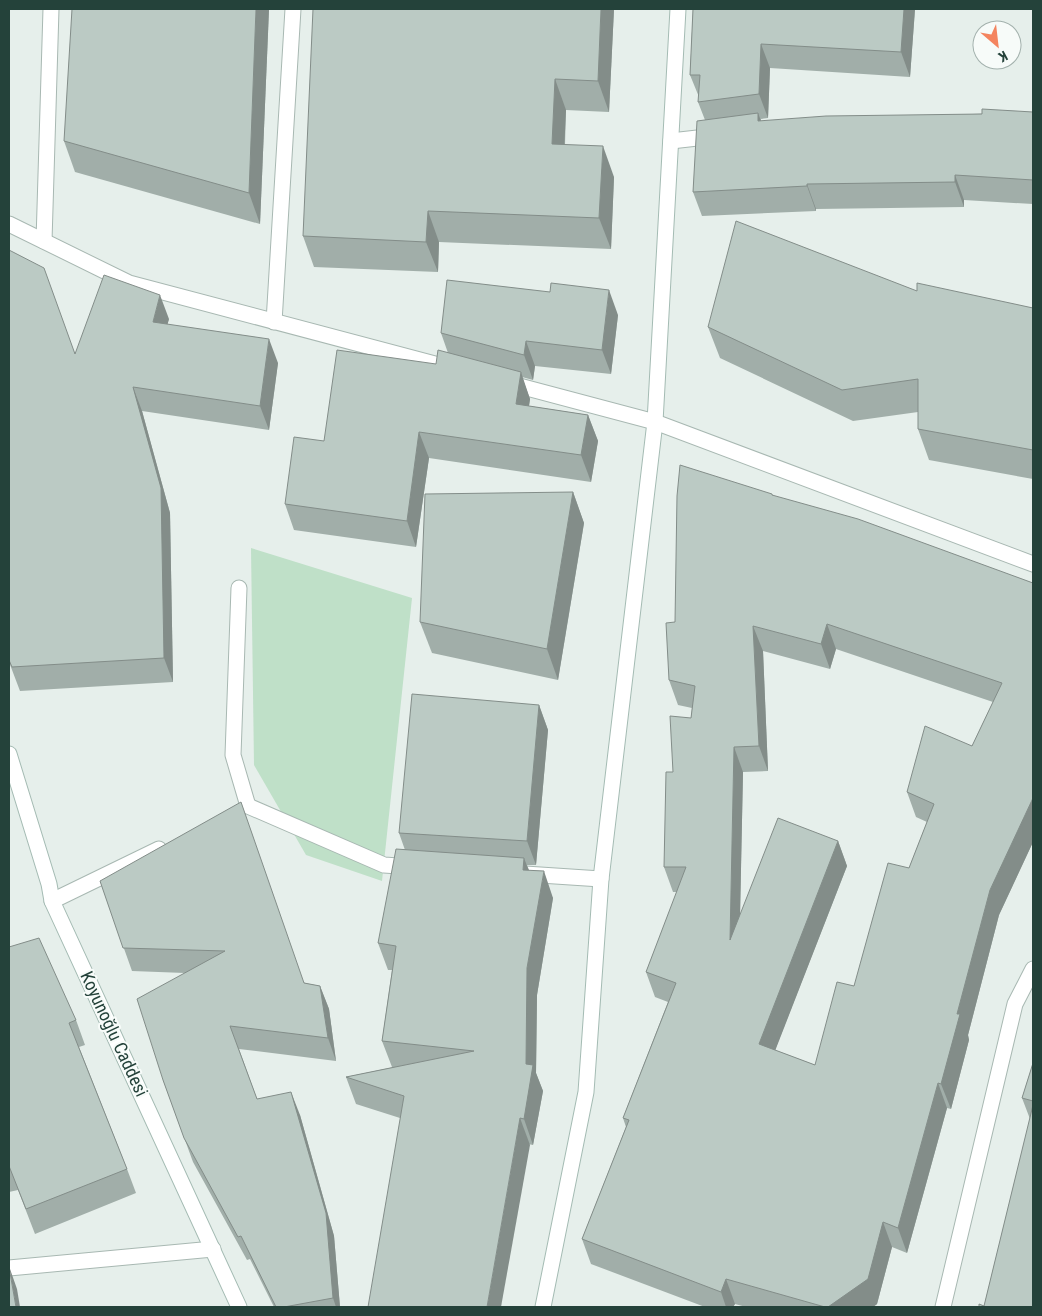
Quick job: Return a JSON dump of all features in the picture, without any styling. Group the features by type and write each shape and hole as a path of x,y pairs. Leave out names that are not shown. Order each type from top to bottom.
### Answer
{"street":[{"path":"44,241 51,9"},
{"path":"274,322 293,9"},
{"path":"543,1307 586,1092 601,879 655,422 678,9"},
{"path":"671,141 728,134"},
{"path":"9,224 130,283 465,372"},
{"path":"493,379 655,422 1033,564"},
{"path":"239,588 233,755 248,806"},
{"name":"Koyunoğlu Caddesi","path":"9,754 49,884 52,900 239,1307"},
{"path":"233,814 248,806"},
{"path":"248,806 384,865 424,868"},
{"path":"52,900 175,842"},
{"path":"512,873 601,879"},
{"path":"943,1307 1016,1004 1033,969"},
{"path":"9,1268 213,1249"}],"green space":[{"path":"251,548 412,598 382,881 306,855 254,765"}],"building":[{"path":"72,9 256,9 249,193 64,141"},
{"path":"313,9 601,9 598,81 555,79 552,144 603,146 599,218 428,211 426,242 303,236"},
{"path":"693,9 904,9 901,52 761,44 759,94 698,102 700,75 690,75"},
{"path":"982,109 1033,112 1033,180 955,175 955,182 807,184 807,186 693,192 697,121 758,113 758,121 826,116 982,114"},
{"path":"736,221 917,291 917,283 1033,308 1033,450 918,429 918,379 842,390 708,327"},
{"path":"9,250 44,268 75,354 104,275 160,295 153,322 269,339 260,406 133,387 161,488 164,658 12,667 9,660"},
{"path":"447,280 550,292 551,283 609,290 602,350 526,341 524,355 441,333"},
{"path":"337,350 436,364 438,350 521,372 516,404 588,415 581,455 419,432 407,521 285,504 294,437 324,441"},
{"path":"680,465 772,495 858,519 1033,583 1033,798 990,890 957,1014 960,1014 941,1084 938,1083 898,1228 883,1222 868,1279 828,1307 726,1279 721,1292 582,1239 629,1120 623,1118 676,983 646,972 686,867 664,867 666,772 673,772 670,716 691,718 695,686 669,680 666,623 675,622 677,496","holes":["827,624 1002,683 972,746 925,726 907,792 934,804 909,868 888,863 854,986 837,982 815,1065 759,1044 838,841 778,818 730,940 734,747 759,746 753,626 821,644"]},
{"path":"573,492 547,649 420,622 425,494"},
{"path":"412,694 539,705 527,841 399,833"},
{"path":"241,802 304,983 320,986 328,1038 230,1026 257,1099 291,1092 326,1213 333,1298 284,1307 276,1307 241,1236 238,1237 184,1138 137,999 225,951 123,948 100,881"},
{"path":"396,849 524,858 523,870 544,871 527,968 526,1064 533,1065 524,1119 520,1118 487,1307 368,1307 404,1096 346,1077 474,1051 382,1041 396,946 378,943"},
{"path":"39,938 76,1020 69,1023 127,1169 26,1209 9,1166 9,947"},
{"path":"1033,1063 1033,1101 1022,1098"},
{"path":"1033,1105 1033,1307 979,1307 979,1304 984,1306"},
{"path":"9,1267 16,1307 9,1307"}]}
